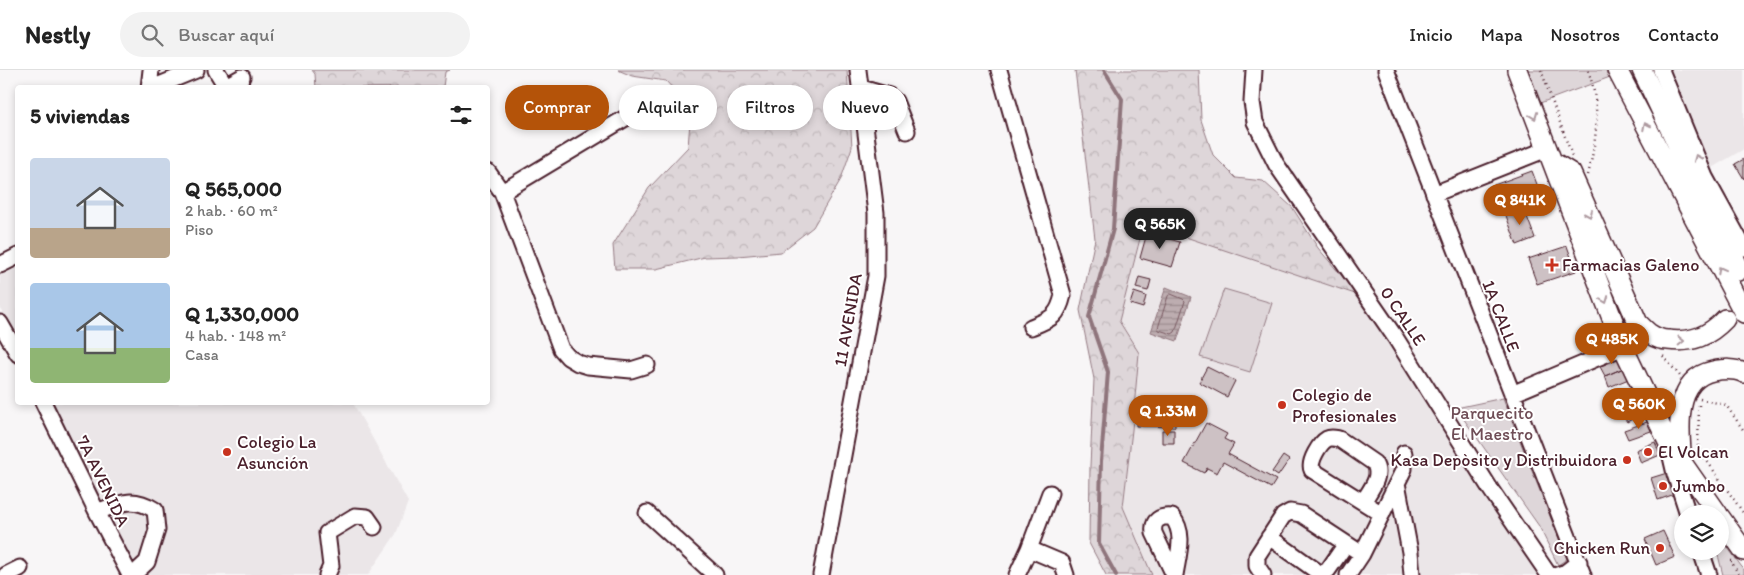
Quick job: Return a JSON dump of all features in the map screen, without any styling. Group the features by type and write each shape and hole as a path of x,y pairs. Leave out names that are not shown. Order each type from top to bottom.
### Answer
{"main road":[{"path":"1517,70 1623,347 1669,444 1712,505"},
{"path":"1617,70 1744,313"},
{"path":"1644,70 1689,169 1729,244 1738,271"},
{"path":"1550,156 1570,173 1638,323 1660,340 1692,341 1716,328 1725,319"},
{"path":"1682,462 1681,411 1683,397 1689,387 1709,372 1724,369 1739,370 1744,373"},
{"path":"1729,538 1737,556"}],"street":[{"path":"150,85 151,70"},
{"path":"158,85 196,70"},
{"path":"216,70 226,85"},
{"name":"11 AVENIDA","path":"858,70 860,85"},
{"path":"999,70 1063,295 1060,308 1052,318 1031,327"},
{"name":"0 CALLE","path":"1254,70 1252,102 1254,122 1276,164 1396,337 1491,490 1549,575"},
{"name":"1A CALLE","path":"1386,70 1581,571"},
{"path":"1661,70 1706,177 1744,248"},
{"path":"228,85 242,76"},
{"path":"502,192 619,122"},
{"name":"11 AVENIDA","path":"821,575 876,276 876,214 866,130"},
{"path":"1434,194 1550,156"},
{"path":"490,175 502,192 561,349 568,357 588,366 631,370 647,365"},
{"path":"0,265 15,258"},
{"path":"0,323 15,349"},
{"path":"1512,394 1623,347"},
{"name":"7A AVENIDA","path":"44,405 97,512 131,575"},
{"path":"1363,502 1378,476 1378,468 1374,463 1339,439 1332,437 1325,440 1311,461 1310,466 1312,470 1382,514"},
{"path":"1669,444 1674,474 1685,505"},
{"path":"1348,575 1362,554 1398,483 1404,469 1404,453"},
{"path":"1398,483 1412,575"},
{"path":"1017,575 1050,493"},
{"path":"97,512 125,502 142,503 155,510 157,530 147,562 131,575"},
{"path":"1263,575 1257,566 1257,556 1283,516 1290,512 1301,514 1362,554"},
{"path":"648,513 715,575"},
{"path":"326,575 331,566 327,533 355,516 367,517 374,527"},
{"path":"1269,537 1318,572 1323,573 1328,570 1346,544"},
{"path":"1029,549 1062,563 1066,575"},
{"path":"1704,560 1709,575"},
{"path":"0,567 5,575 20,568"},
{"path":"1557,575 1581,571"}],"path":[{"path":"1541,70 1574,161"},
{"path":"1586,183 1595,145 1598,117 1595,91 1588,70"},
{"path":"1744,431 1726,405 1699,399 1698,448 1744,514"},
{"path":"1737,556 1739,575"}],"shaded area":[{"path":"1668,70 1744,70 1744,149 1708,170"},
{"name":"Colegio de Profesionales","path":"1145,222 1358,295 1414,379 1461,457 1541,575 1152,575 1123,507 1139,353 1119,321"},
{"path":"15,269 15,337 0,307 0,276"},
{"name":"Colegio La Asunción","path":"50,405 354,405 408,502 396,534 368,575 145,575 127,558"}],"green space":[{"path":"312,70 450,70 445,72 443,85 316,85 315,74"},
{"path":"618,70 847,70 848,85 823,85 823,130 851,130 852,147 841,179 813,227 781,252 705,257 656,269 615,269 613,245 649,188 688,147 689,130 717,130 717,85 670,85 666,81 632,76"},
{"path":"1075,70 1199,70 1201,120 1213,155 1236,178 1263,181 1292,207 1318,248 1358,295 1144,223 1119,321 1139,353 1123,507 1152,575 1106,575 1089,543 1094,379 1080,310 1095,239"},
{"path":"1527,70 1607,70 1610,77 1540,103"},
{"path":"1224,289 1272,303 1250,372 1200,357"},
{"name":"Parquecito El Maestro","path":"1503,398 1567,559 1558,565 1539,526 1456,408"},
{"path":"1729,549 1744,570 1744,575 1723,575 1719,560 1729,560"}],"water":[{"path":"1166,287 1191,297 1177,341 1151,332"}],"building":[{"path":"1744,159 1744,179 1735,164"},
{"path":"1532,171 1541,195 1503,209 1494,185"},
{"path":"1523,206 1535,238 1517,245 1505,213"},
{"path":"1147,233 1180,242 1172,267 1140,258"},
{"name":"Farmacias Galeno","path":"1567,246 1576,271 1537,284 1528,259"},
{"path":"1139,277 1151,280 1148,291 1136,288"},
{"path":"1134,292 1146,296 1143,308 1130,304"},
{"path":"1620,353 1626,367 1605,376 1598,363"},
{"path":"1207,367 1235,381 1227,397 1199,382"},
{"path":"1626,367 1631,378 1609,387 1605,376"},
{"path":"1635,386 1640,397 1620,407 1615,396"},
{"path":"1641,404 1645,412 1627,422 1622,414"},
{"path":"1136,413 1175,414 1175,427 1136,426"},
{"path":"1650,421 1654,430 1628,439 1624,430"},
{"path":"1206,423 1227,434 1224,439 1234,444 1228,454 1276,480 1271,488 1223,462 1217,473 1207,468 1204,473 1184,463"},
{"path":"1162,430 1174,430 1174,443 1162,443"},
{"name":"El Volcan","path":"1655,442 1660,455 1641,463 1636,450"},
{"path":"1283,456 1289,460 1278,476 1272,472"},
{"name":"Jumbo","path":"1667,473 1675,494 1658,500 1651,478"},
{"name":"Chicken Run","path":"1663,531 1674,557 1656,565 1645,539"}],"waterway":[{"path":"1104,70 1122,99 1113,229 1089,317 1108,372 1101,461 1099,544 1116,575"}],"place":[{"name":"Farmacias Galeno","path":"1552,265"},
{"name":"Colegio de Profesionales","path":"1282,405"},
{"name":"Colegio La Asunción","path":"227,452"},
{"name":"El Volcan","path":"1648,452"},
{"name":"Kasa Depòsito y Distribuidora","path":"1627,460"},
{"name":"Jumbo","path":"1663,486"},
{"name":"Chicken Run","path":"1660,548"}]}
